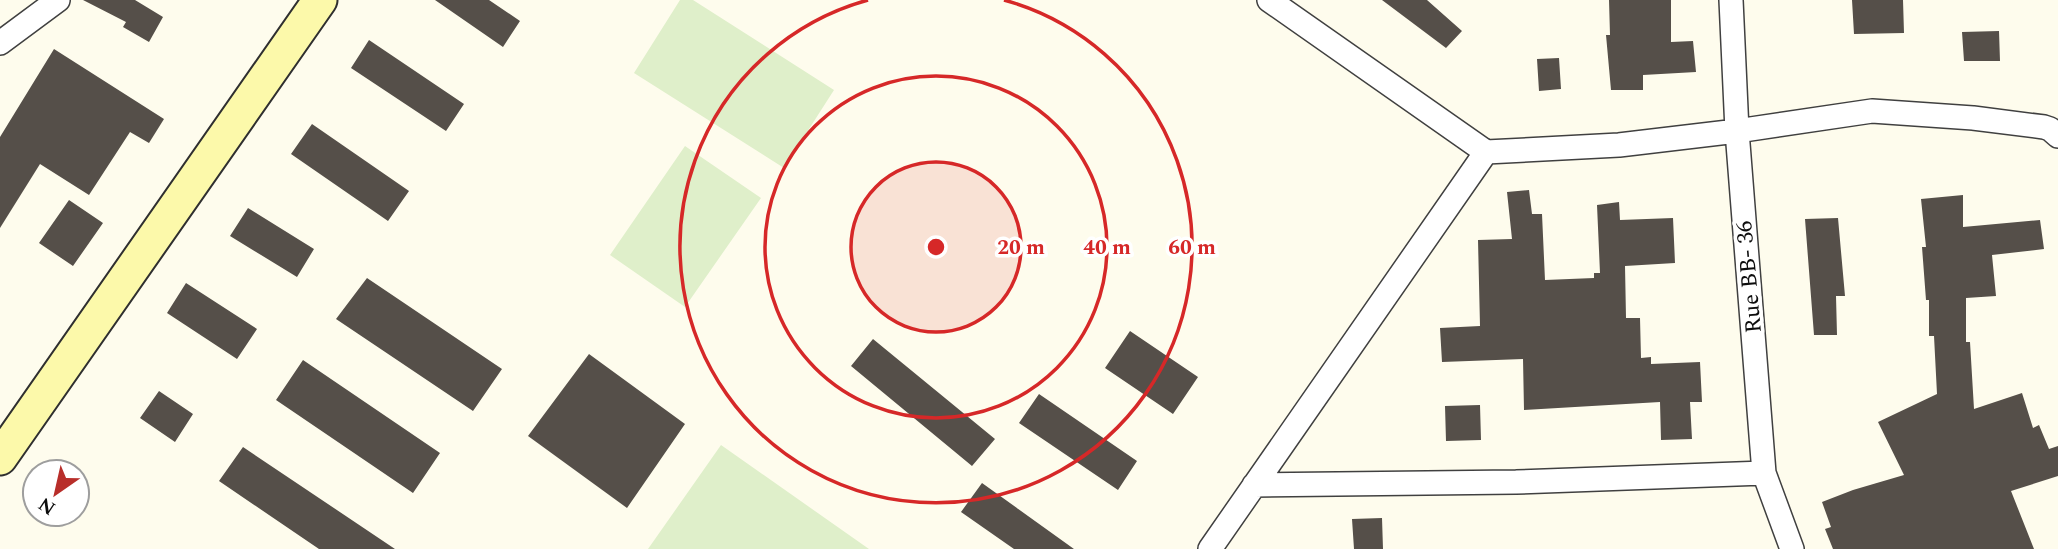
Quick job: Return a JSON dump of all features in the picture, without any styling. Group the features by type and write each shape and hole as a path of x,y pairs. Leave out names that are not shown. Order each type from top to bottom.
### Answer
{"street":[{"path":"0,44 58,0"},
{"path":"0,458 320,0"},
{"path":"1269,0 1486,152 1619,145 1872,111 1973,118 2044,127 2058,136"},
{"name":"Rue BB- 36","path":"1731,0 1737,131 1764,473 1791,549"},
{"path":"1210,549 1486,152"},
{"path":"1254,485 1502,482 1764,473"}],"green space":[{"path":"680,0 693,0 834,90 784,168 634,73"},
{"path":"685,146 761,198 685,307 610,255"},
{"path":"721,445 869,549 648,549"}],"building":[{"path":"83,0 135,0 163,17 149,42 123,27 126,22"},
{"path":"435,0 489,0 520,21 503,47"},
{"path":"1382,0 1427,0 1462,31 1446,48"},
{"path":"1609,0 1671,0 1671,42 1693,41 1696,72 1643,75 1643,90 1611,90 1606,35 1610,35"},
{"path":"1852,0 1903,0 1904,33 1854,34"},
{"path":"1999,31 2000,61 1964,61 1962,32"},
{"path":"369,40 464,104 446,131 351,68"},
{"path":"54,49 164,119 149,143 130,132 89,195 40,164 0,228 0,137"},
{"path":"1559,58 1561,89 1539,91 1537,59"},
{"path":"312,124 409,191 388,221 291,154"},
{"path":"1529,190 1532,214 1542,214 1545,280 1594,278 1594,273 1600,273 1597,205 1619,202 1620,220 1673,218 1675,263 1625,266 1626,318 1640,318 1641,358 1651,357 1651,364 1700,362 1702,402 1690,402 1692,439 1661,440 1660,402 1524,410 1523,359 1442,362 1440,328 1480,326 1478,240 1512,239 1507,192"},
{"path":"1963,195 1963,227 2040,220 2044,249 1992,255 1996,296 1966,298 1966,342 1970,342 1974,409 2022,393 2033,428 2039,425 2049,449 2058,446 2058,476 2011,491 2034,549 1833,549 1825,529 1831,527 1822,502 1904,475 1878,422 1937,394 1934,336 1929,336 1929,300 1926,300 1922,247 1926,247 1921,199"},
{"path":"69,200 103,223 73,266 39,243"},
{"path":"248,208 314,249 297,277 230,236"},
{"path":"1838,218 1845,296 1836,296 1837,335 1814,335 1805,219"},
{"path":"367,278 502,369 473,411 336,319"},
{"path":"186,283 257,329 237,359 167,313"},
{"path":"1130,331 1198,377 1173,414 1105,368"},
{"path":"873,339 995,439 972,466 851,366"},
{"path":"589,354 685,424 627,508 528,436"},
{"path":"303,360 440,453 413,493 276,400"},
{"path":"159,391 193,414 175,442 140,418"},
{"path":"1039,394 1137,461 1118,490 1019,423"},
{"path":"1480,405 1481,440 1446,441 1445,406"},
{"path":"243,447 395,549 319,549 219,481"},
{"path":"982,483 1074,549 1014,549 961,512"},
{"path":"1382,518 1383,549 1354,549 1352,519"}]}
